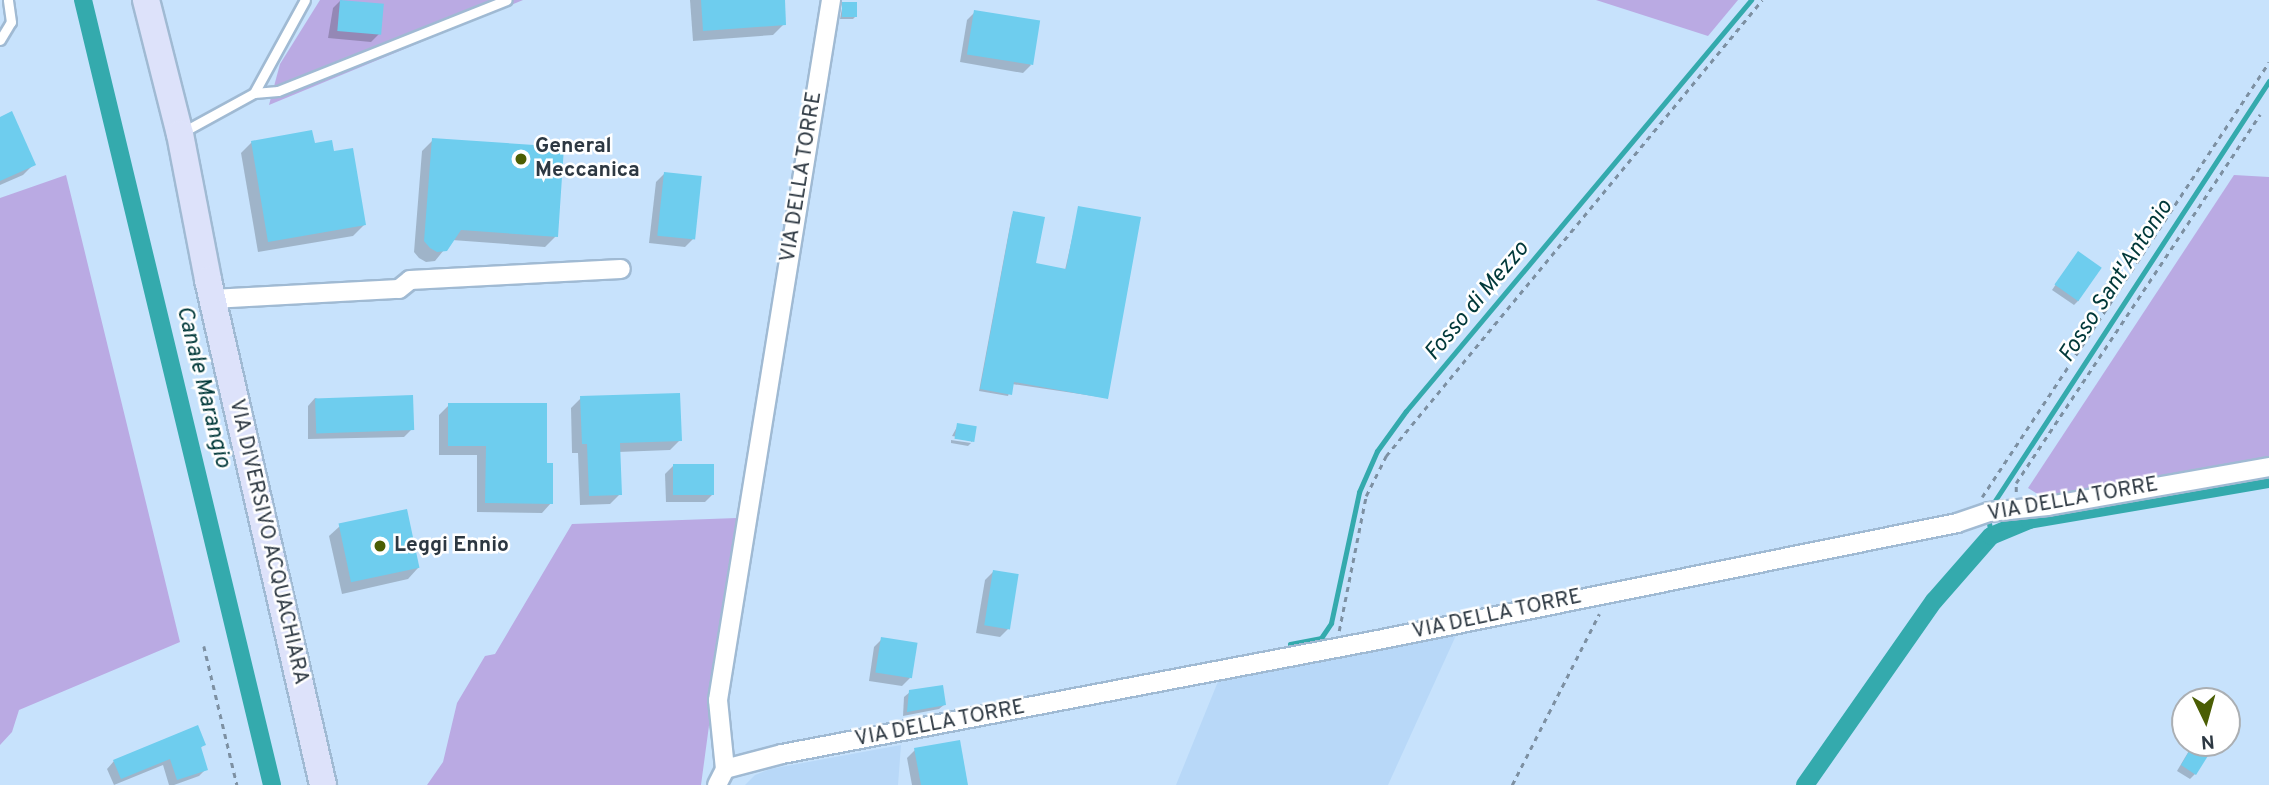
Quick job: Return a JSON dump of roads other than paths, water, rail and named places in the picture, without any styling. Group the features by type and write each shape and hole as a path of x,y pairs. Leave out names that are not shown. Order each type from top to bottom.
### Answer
{"main road":[{"name":"VIA DIVERSIVO ACQUACHIARA","path":"146,0 155,13 212,299 323,785"}],"street":[{"name":"VIA DELLA TORRE","path":"831,0 718,701 721,777 782,754 1336,648 1976,517 2269,467"},
{"path":"212,299 399,289 410,280 621,269"}],"lane":[{"path":"0,40 12,22 8,0"},
{"path":"254,93 305,0"},
{"path":"180,134 254,93 278,91 507,0"}],"waterway":[{"name":"Canale Marangio","path":"83,0 272,785"},
{"name":"Fosso di Mezzo","path":"1290,644 1321,638 1331,623 1359,492 1377,451 1406,411 1751,0"},
{"name":"Fosso Sant'Antonio","path":"1994,502 2269,81"},
{"path":"1805,785 1934,601 1991,536 2029,520 2269,479"},
{"name":"Fosso Sant'Antonio","path":"1989,523 1991,536"}],"place":[{"name":"General Meccanica","path":"521,159"},
{"name":"Leggi Ennio","path":"380,546"}]}
